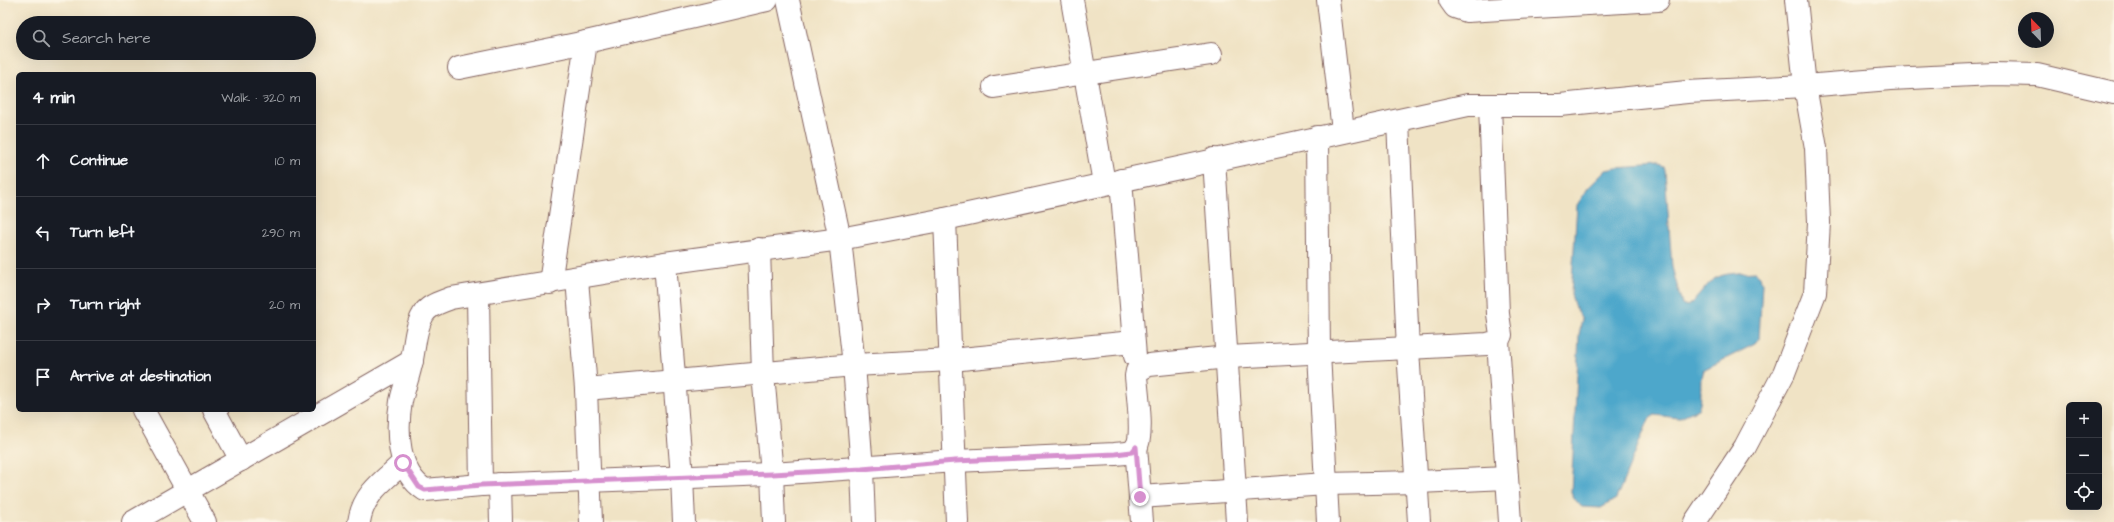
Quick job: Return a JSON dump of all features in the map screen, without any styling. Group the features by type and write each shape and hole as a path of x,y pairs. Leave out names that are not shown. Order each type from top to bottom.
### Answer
{"street":[{"path":"459,68 586,42 767,0"},
{"path":"788,0 840,239 854,365 862,469 864,522"},
{"path":"1072,0 1085,72 1112,182 1137,371 1139,437 1136,447 1142,522"},
{"path":"1328,0 1343,131"},
{"path":"1450,0 1455,6 1467,11 1658,0"},
{"path":"1695,522 1745,447 1784,373 1815,293 1819,222 1816,148 1805,86 1796,0"},
{"path":"550,283 586,42"},
{"path":"994,87 1210,54"},
{"path":"1136,447 1132,452 1115,454 955,461 862,469 772,474 490,485 425,490 419,487 403,463 400,443 401,402 412,361 417,332 423,314 435,305 451,298 577,279 665,263 840,239 945,219 1343,131 1398,121 1468,104 1560,105 1688,92 1805,86 1890,79 2002,74 2037,75 2114,93"},
{"path":"1490,105 1498,314 1501,335 1498,341 1510,522"},
{"path":"1398,121 1408,350 1418,482 1419,522"},
{"path":"1317,137 1319,353 1328,522"},
{"path":"1214,159 1228,358 1237,522"},
{"path":"945,219 957,522"},
{"path":"759,249 764,374 772,474 774,522"},
{"path":"665,263 682,477 684,522"},
{"path":"577,279 586,389 591,522"},
{"path":"478,295 490,485 501,522"},
{"path":"1137,371 1149,365 1228,358 1408,350 1487,344 1498,341"},
{"path":"586,389 854,365 951,360 1133,342"},
{"path":"133,522 412,361"},
{"path":"144,412 205,522"},
{"path":"215,412 241,460"},
{"path":"359,522 360,515 370,492 403,463"},
{"path":"1140,497 1326,484 1507,478"}],"water":[{"path":"1658,165 1664,167 1665,171 1672,267 1682,304 1687,306 1691,303 1710,282 1718,277 1734,273 1755,272 1760,276 1762,284 1759,339 1755,344 1703,370 1701,380 1701,399 1698,409 1678,418 1655,415 1649,419 1616,499 1601,508 1582,507 1576,502 1571,493 1579,335 1582,319 1574,305 1571,294 1577,205 1588,188 1606,170"}],"route":[{"path":"403,463 419,487 425,490 481,485 772,474 862,469 955,461 1115,454 1132,452 1136,447 1140,497"}]}
